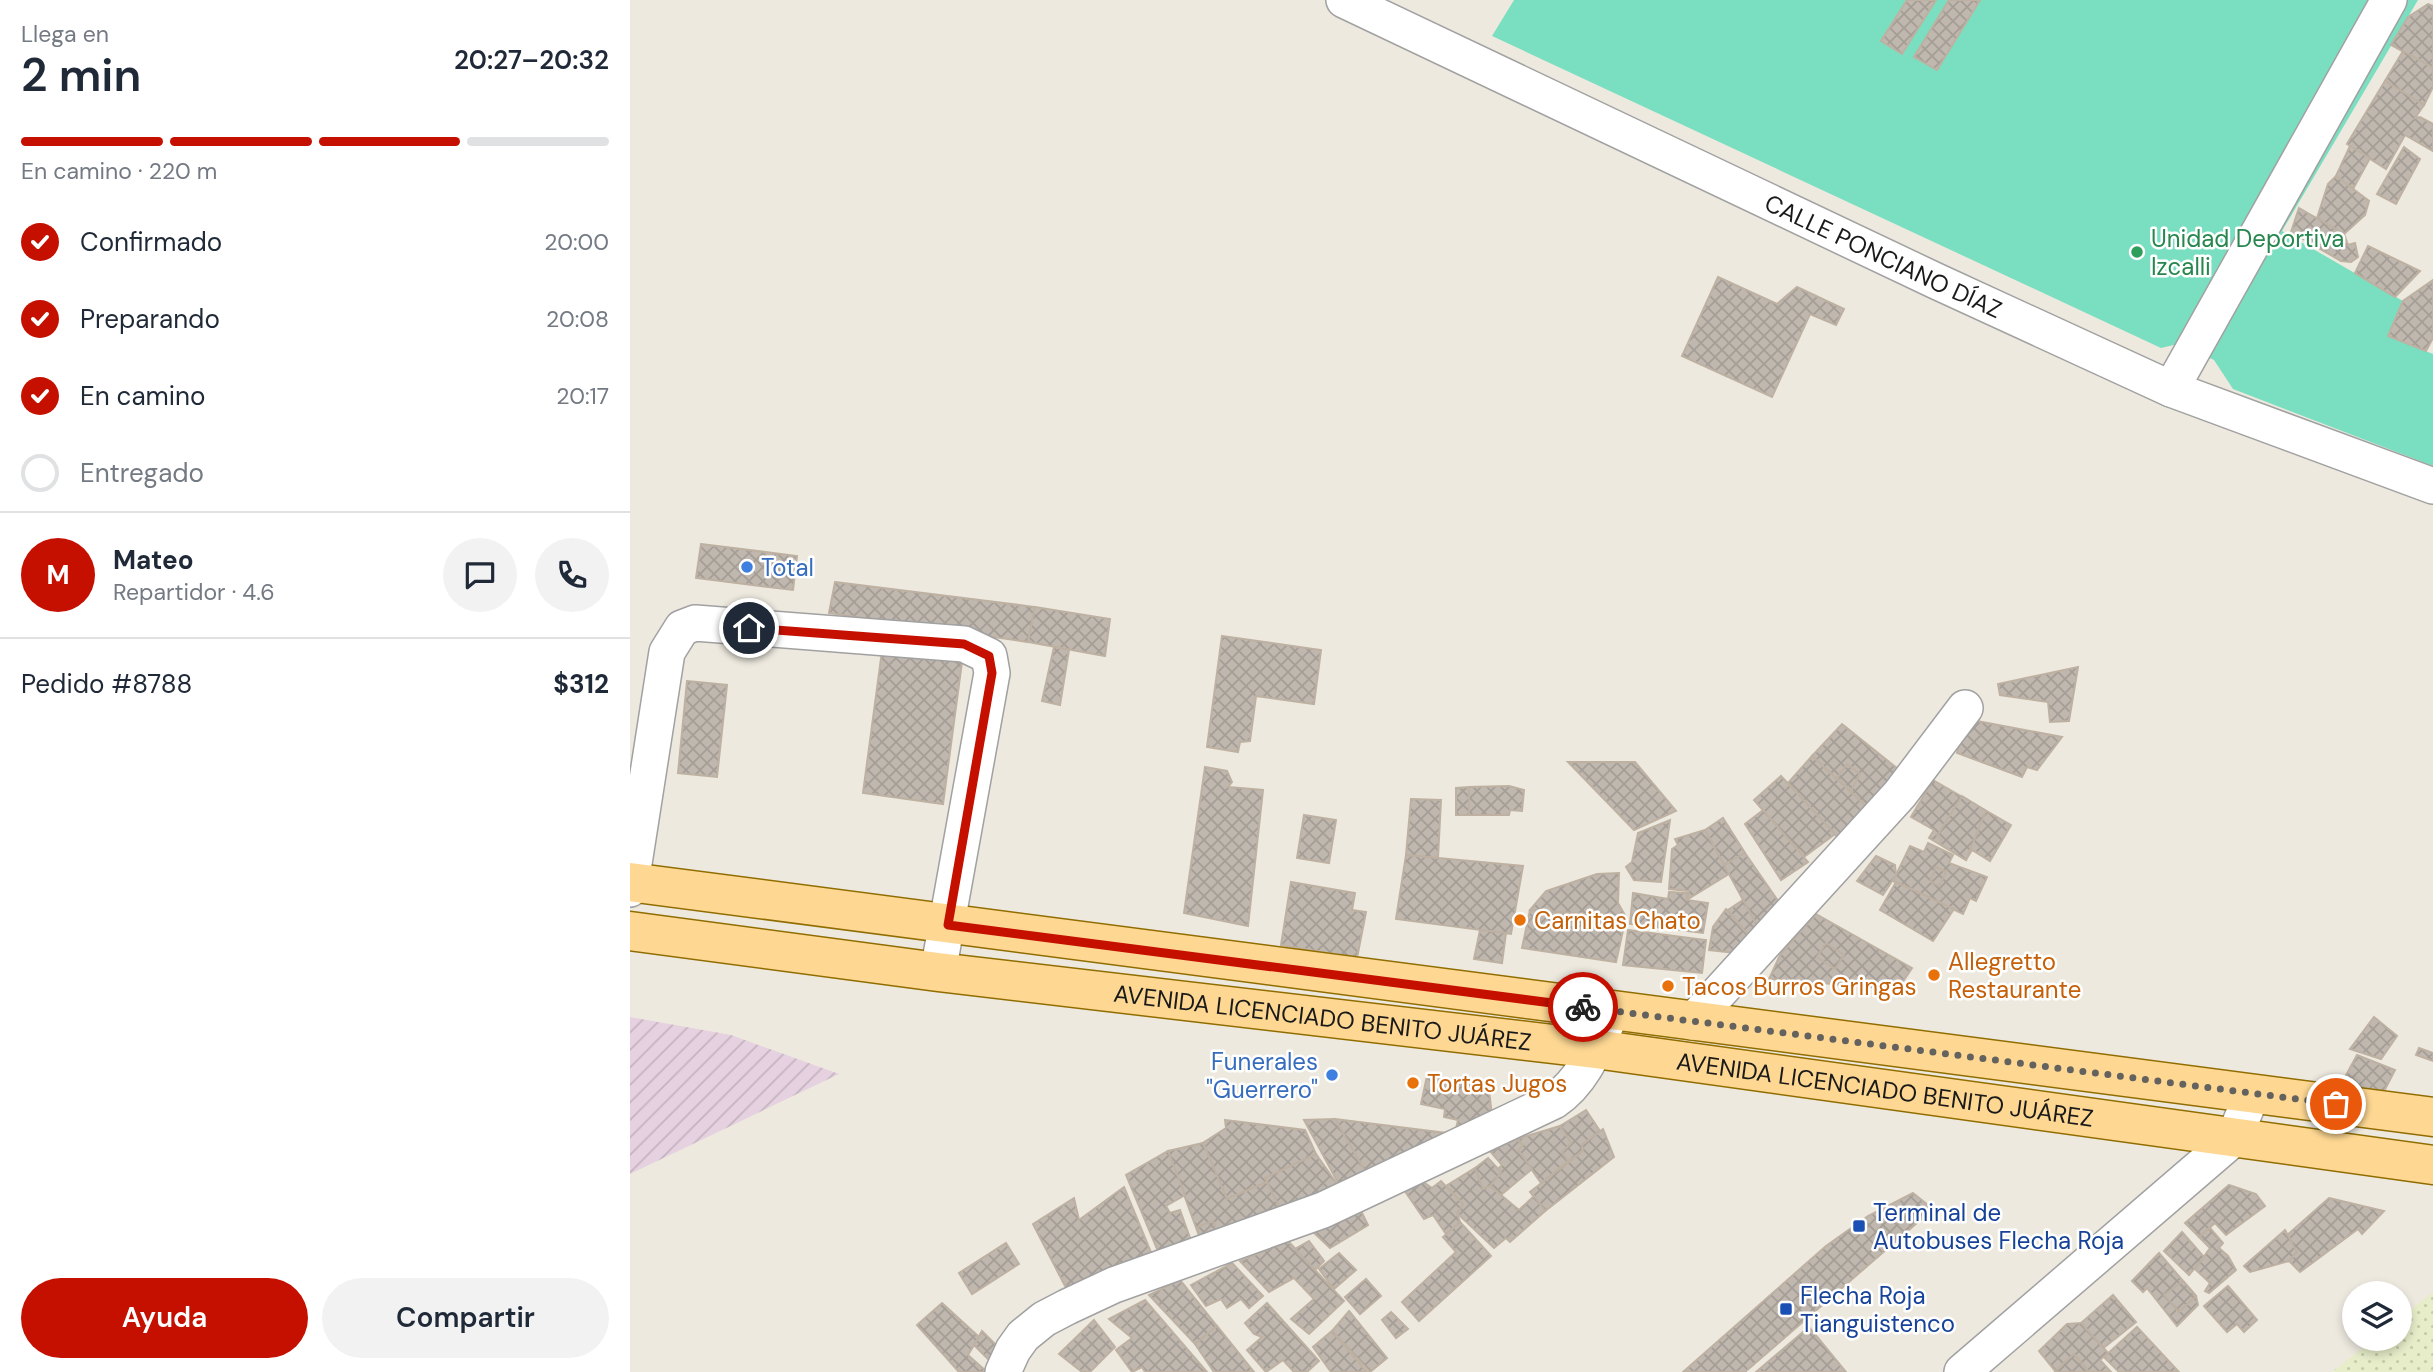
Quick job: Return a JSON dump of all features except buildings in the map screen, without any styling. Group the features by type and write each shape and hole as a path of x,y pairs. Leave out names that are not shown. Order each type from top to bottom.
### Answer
{"main road":[{"name":"AVENIDA LICENCIADO BENITO JUÁREZ","path":"630,884 2433,1117"},
{"name":"AVENIDA LICENCIADO BENITO JUÁREZ","path":"630,931 938,972 1595,1049 2433,1165"}],"street":[{"name":"CALLE PONCIANO DÍAZ","path":"1344,0 1936,281 2171,389 2433,486"},
{"path":"2171,389 2389,0"},
{"path":"630,884 667,652 682,628 695,624 964,644 989,656 992,673 938,972"},
{"path":"1692,1022 1900,794 1965,708"},
{"path":"1003,1372 1018,1343 1044,1319 1114,1285 1324,1210 1554,1101 1570,1090 1595,1049 1612,1011"},
{"path":"1962,1372 2234,1138 2252,1094"}],"shaded area":[{"path":"630,1017 731,1035 839,1074 630,1174"}],"green space":[{"name":"Unidad Deportiva Izcalli","path":"1514,0 2418,0 2282,231 2403,301 2388,336 2433,354 2433,466 2233,389 2214,360 2178,344 2161,348 1492,36"},
{"path":"2433,1292 2433,1372 2332,1372 2359,1351 2412,1351 2412,1309"}],"way so far":[{"path":"1583,1007 2336,1104"}],"place":[{"name":"Unidad Deportiva Izcalli","path":"2137,252"},
{"name":"Total","path":"747,567"},
{"name":"Carnitas Chato","path":"1520,920"},
{"name":"Allegretto Restaurante","path":"1934,975"},
{"name":"Tacos Burros Gringas","path":"1668,986"},
{"name":"Funerales \"Guerrero\"","path":"1332,1075"},
{"name":"Tortas Jugos","path":"1413,1083"},
{"name":"Terminal de Autobuses Flecha Roja","path":"1859,1226"},
{"name":"Flecha Roja Tianguistenco","path":"1786,1309"}],"route":[{"path":"749,628 964,644 989,656 992,673 948,925 1583,1007"}]}
